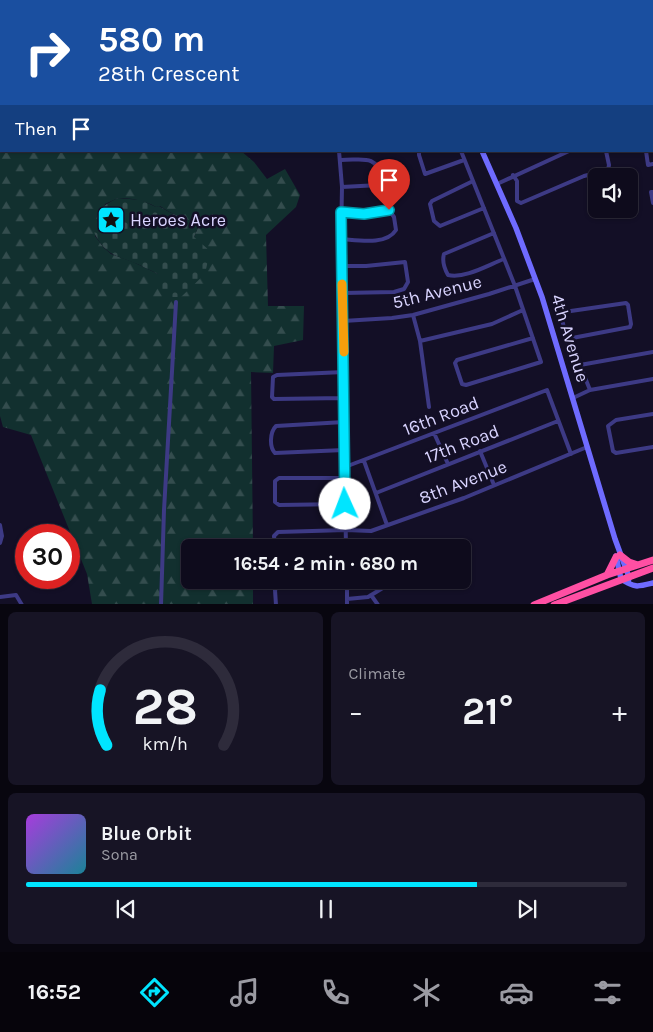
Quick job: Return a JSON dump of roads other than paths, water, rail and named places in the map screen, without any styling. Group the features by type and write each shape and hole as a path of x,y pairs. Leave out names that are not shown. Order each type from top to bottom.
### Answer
{"highway":[{"path":"607,575 618,556 638,565"},
{"path":"534,604 570,588 653,560"},
{"path":"554,604 626,580 653,568"}],"street":[{"path":"339,152 342,187 341,239 346,539"},
{"path":"420,152 425,174 464,160"},
{"path":"461,152 515,286 523,310 533,338 541,362 466,385 462,384 455,363 459,359 533,338"},
{"name":"4th Avenue","path":"482,152 497,184 550,320 626,580"},
{"path":"497,184 513,175 567,152"},
{"path":"513,175 517,181 517,201 521,203 580,177 608,170 606,152"},
{"path":"646,152 648,165 653,164"},
{"path":"341,160 373,161 379,166 385,178 382,184 379,185 342,187"},
{"path":"473,181 432,201 430,204 434,221 440,226 484,208"},
{"path":"653,192 651,192 653,203"},
{"path":"341,212 364,214 389,210 394,217 396,230 388,238 379,240 341,239"},
{"path":"494,233 444,254 443,262 446,271 454,276 504,259"},
{"path":"342,266 366,266 405,262 408,282 400,291 343,294"},
{"name":"5th Avenue","path":"343,320 413,315 535,279"},
{"path":"161,604 164,510 176,302"},
{"path":"567,339 630,327 632,324 628,305 626,303 564,312 560,316 571,358 580,365 590,390"},
{"path":"420,341 492,324 523,310"},
{"path":"413,315 420,341 430,407"},
{"path":"580,365 653,352"},
{"path":"344,372 277,375 273,377 272,397 274,399 344,398"},
{"path":"573,398 590,390 653,379"},
{"name":"16th Road","path":"345,467 547,390 558,421"},
{"path":"653,414 616,420 608,426 613,451 616,453 653,447"},
{"path":"558,421 571,454"},
{"name":"17th Road","path":"376,493 558,421"},
{"path":"344,422 276,426 272,430 271,442 272,450 275,453 344,450"},
{"path":"434,433 448,464"},
{"name":"8th Avenue","path":"274,539 274,536 278,532 346,530 368,532 494,485 587,447"},
{"path":"480,452 494,485"},
{"path":"364,461 387,525"},
{"path":"345,478 279,478 275,481 274,488 275,502 279,505 345,504"},
{"path":"0,525 2,536 0,543"},
{"path":"626,580 631,586 638,587 653,583"},
{"path":"276,589 276,604"},
{"path":"347,589 347,604"},
{"path":"347,599 371,595 381,589"},
{"path":"0,597 16,595 22,604"},
{"path":"371,595 378,604"}],"place":[{"name":"Heroes Acre","path":"111,220"}]}
